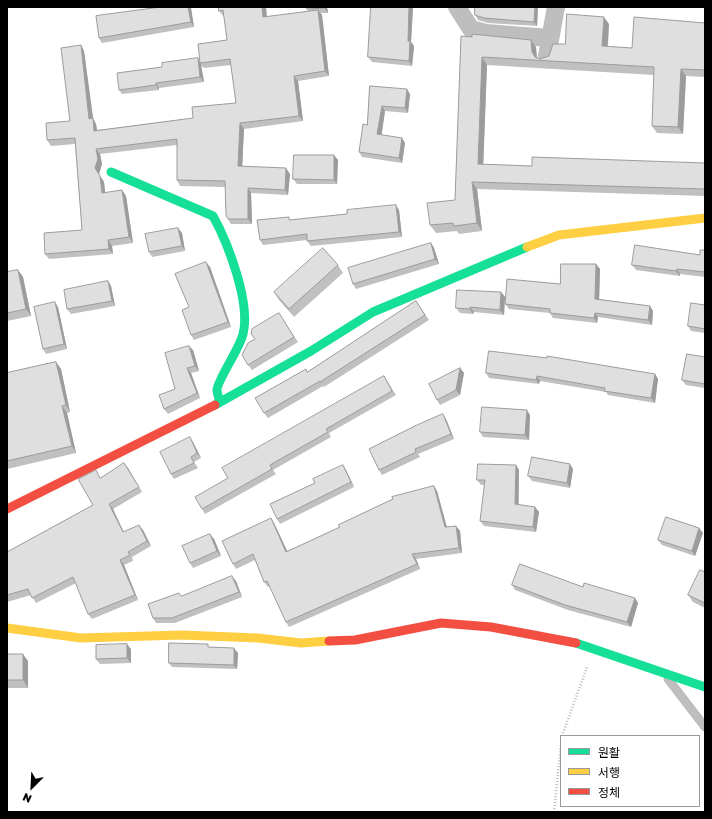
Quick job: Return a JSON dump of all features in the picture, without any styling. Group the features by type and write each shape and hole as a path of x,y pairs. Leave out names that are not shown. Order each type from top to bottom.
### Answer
{"street":[{"path":"457,7 471,29 486,33 550,38"},
{"path":"547,56 556,7"},
{"path":"111,172 213,216 220,227 227,242 245,315 244,333 217,389 220,402"},
{"path":"7,509 220,402 311,351 373,312 559,235 705,218"},
{"path":"7,628 81,638 182,635 258,638 301,643 355,640 441,623 491,627 570,641 705,687"}],"lane":[{"path":"664,673 705,727"}],"path":[{"path":"562,735 594,649"},
{"path":"554,812 560,754"}],"building":[{"path":"161,7 188,7 191,22 99,38 96,16"},
{"path":"219,7 262,7 263,17 318,10 325,71 294,76 299,116 240,123 238,166 286,168 285,190 248,188 248,219 228,219 226,215 225,181 177,180 177,139 96,149 98,159 95,168 100,176 102,193 122,190 129,237 108,240 109,249 45,254 44,233 82,230 75,138 47,140 46,123 70,121 61,48 81,45 89,119 93,118 94,131 193,118 192,107 236,103 230,59 200,63 198,44 227,40 223,10 219,11"},
{"path":"307,7 324,7 324,8 307,9"},
{"path":"371,7 409,7 409,61 368,57"},
{"path":"475,7 535,7 534,22 484,18 475,15"},
{"path":"567,14 604,17 602,46 632,48 634,17 705,23 705,70 681,69 678,127 652,126 654,67 482,57 478,164 532,166 532,157 705,163 705,189 472,182 477,223 454,226 453,223 430,225 427,203 455,200 461,36 472,37 472,34 531,40 532,52 535,57 540,59 549,56 553,44 565,44"},
{"path":"198,58 200,77 119,90 117,73 162,67 162,63"},
{"path":"370,86 407,89 405,108 382,106 377,134 402,138 399,158 359,152 363,124 367,125"},
{"path":"294,155 334,155 334,180 293,179"},
{"path":"396,205 399,232 307,241 307,234 260,240 257,220 289,217 289,220 347,214 347,210"},
{"path":"178,228 182,246 149,252 145,234"},
{"path":"431,243 435,259 353,284 348,268"},
{"path":"635,245 700,255 700,250 705,250 705,272 677,269 676,271 632,265"},
{"path":"323,248 338,265 289,309 274,292"},
{"path":"206,262 228,322 191,335 182,310 189,307 175,274"},
{"path":"561,264 596,264 595,299 650,306 648,320 595,313 594,318 550,313 550,309 505,304 507,279 560,284"},
{"path":"18,270 26,309 7,313 7,272"},
{"path":"108,281 112,301 67,309 64,290"},
{"path":"457,290 501,292 500,310 470,307 470,309 456,308"},
{"path":"416,301 425,315 320,382 264,413 255,398 306,369 307,372"},
{"path":"55,302 64,344 43,349 34,307"},
{"path":"691,303 705,305 705,329 688,326"},
{"path":"279,313 294,337 248,365 242,355 248,343 255,339 251,334 252,329"},
{"path":"189,346 195,366 187,368 197,393 164,409 159,395 175,389 165,353"},
{"path":"489,351 547,358 547,356 655,374 651,398 604,391 605,388 537,376 536,380 486,373"},
{"path":"687,354 705,357 705,384 682,380"},
{"path":"56,362 66,405 62,406 72,446 7,461 7,373"},
{"path":"460,368 456,390 437,400 429,384"},
{"path":"384,376 392,391 326,429 328,432 270,465 272,469 202,509 195,497 228,478 222,468"},
{"path":"482,407 527,410 525,435 480,432"},
{"path":"443,414 451,434 415,449 416,452 379,470 369,449"},
{"path":"190,437 197,453 191,457 194,463 171,474 160,452"},
{"path":"532,457 570,464 567,483 528,476"},
{"path":"124,463 139,487 109,504 123,532 139,525 147,541 128,552 130,555 120,560 135,595 88,614 73,577 32,598 28,589 7,595 7,552 93,505 78,479 96,470 100,478"},
{"path":"478,464 516,465 515,504 535,507 533,527 480,521 485,480 477,480"},
{"path":"343,465 351,482 277,519 270,504 315,483 313,479"},
{"path":"434,486 445,527 456,526 459,548 412,554 417,564 286,622 267,581 264,582 253,554 233,564 222,541 271,518 286,552 340,527 338,525 393,499 392,497"},
{"path":"666,517 699,528 692,551 658,540"},
{"path":"210,534 217,551 190,563 182,546"},
{"path":"520,564 583,587 584,583 635,598 627,622 565,605 512,585"},
{"path":"700,570 705,572 705,603 688,595"},
{"path":"232,576 239,592 172,618 153,618 148,604 179,593 181,596"},
{"path":"169,643 208,644 208,647 234,648 234,665 169,663"},
{"path":"127,644 127,658 96,659 96,645"},
{"path":"7,654 23,654 23,680 7,680"}],"traffic: fast":[{"path":"111,172 213,216 219,228 237,274 244,306 245,321 241,340 218,386 217,392 220,402"},
{"path":"215,405 311,351 373,312 527,247"},
{"path":"576,643 705,687"}],"traffic: slow":[{"path":"527,247 559,235 705,218"},
{"path":"7,628 81,638 182,635 258,638 301,643 329,641"}],"traffic: jam":[{"path":"7,509 215,405"},
{"path":"329,641 355,640 441,623 491,627 576,643"}]}
